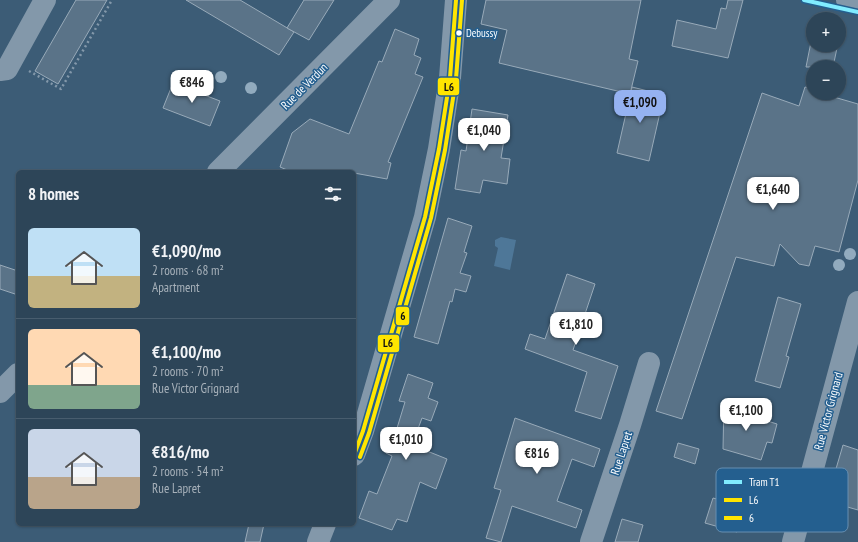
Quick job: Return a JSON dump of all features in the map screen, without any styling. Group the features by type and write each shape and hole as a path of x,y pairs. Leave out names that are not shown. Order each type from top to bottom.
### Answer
{"street":[{"path":"6,65 46,0"},
{"name":"Rue de Verdun","path":"220,170 389,0"},
{"path":"356,450 363,431 425,217 439,149 450,78 456,0"},
{"path":"848,0 858,2"},
{"name":"Rue Victor Grignard","path":"813,468 858,302"},
{"name":"Rue Lapret","path":"591,542 630,426 648,364"},
{"path":"0,392 16,376"},
{"path":"318,542 325,526"},
{"name":"Rue Victor Grignard","path":"793,542 796,532"}],"path":[{"path":"6,65 61,89 112,0"}],"water":[{"path":"501,237 516,240 510,270 494,266 498,248 495,246 495,240"}],"building":[{"path":"76,0 107,0 58,84 35,71"},
{"path":"186,0 240,0 294,32 279,55"},
{"path":"304,0 334,0 309,40 287,28"},
{"path":"486,0 641,0 629,59 638,61 630,94 499,63 507,30 481,24"},
{"path":"728,0 743,0 728,58 672,46 677,20 716,29 721,8 726,9"},
{"path":"395,29 419,39 414,55 421,58 415,74 423,77 388,162 391,163 387,179 356,173 356,170 287,170 280,167 292,133 310,119 349,134 379,61 382,62"},
{"path":"809,52 836,52 834,60 807,60"},
{"path":"173,83 220,101 210,126 163,108"},
{"path":"632,87 664,95 649,161 617,153"},
{"path":"805,87 806,100 844,100 858,104 858,180 839,252 815,246 809,266 799,264 780,244 774,266 736,257 682,419 656,411 762,93 799,106"},
{"path":"472,109 508,115 501,158 510,159 507,184 483,180 480,193 455,189 461,150 466,151"},
{"path":"448,218 472,226 464,252 467,253 460,273 471,276 466,292 455,289 452,302 450,301 438,344 414,337"},
{"path":"0,265 16,270 16,294 0,289"},
{"path":"567,274 595,284 573,350 618,366 601,419 575,411 587,372 525,349 530,334 545,339"},
{"path":"778,297 801,304 786,356 789,357 780,388 755,381"},
{"path":"408,374 433,383 428,398 438,402 431,421 422,418 412,445 447,459 436,489 420,482 407,522 397,519 392,530 359,518 369,491 377,494 392,456 386,453 392,438 394,438 405,402 399,401"},
{"path":"724,400 747,406 745,414 777,424 772,443 767,442 761,460 723,449"},
{"path":"515,418 600,449 594,467 572,459 557,501 582,510 576,528 512,506 501,542 486,538 501,490 494,488"},
{"path":"678,443 699,449 695,464 674,457"},
{"path":"843,445 858,450 858,510 848,507 848,468 836,468"},
{"path":"713,498 716,499 716,526 705,523"},
{"path":"622,519 643,525 638,542 615,542"},
{"path":"249,526 264,526 260,542 245,542"}],"tram line":[{"name":"T1","path":"804,0 858,12"}],"transit line":[{"name":"L6","path":"356,450 363,431 425,217 439,149 450,78 456,0"},
{"name":"6","path":"360,457 369,433 431,218 445,150 456,79 462,0"}],"place":[{"name":"Debussy","path":"459,33"}]}
